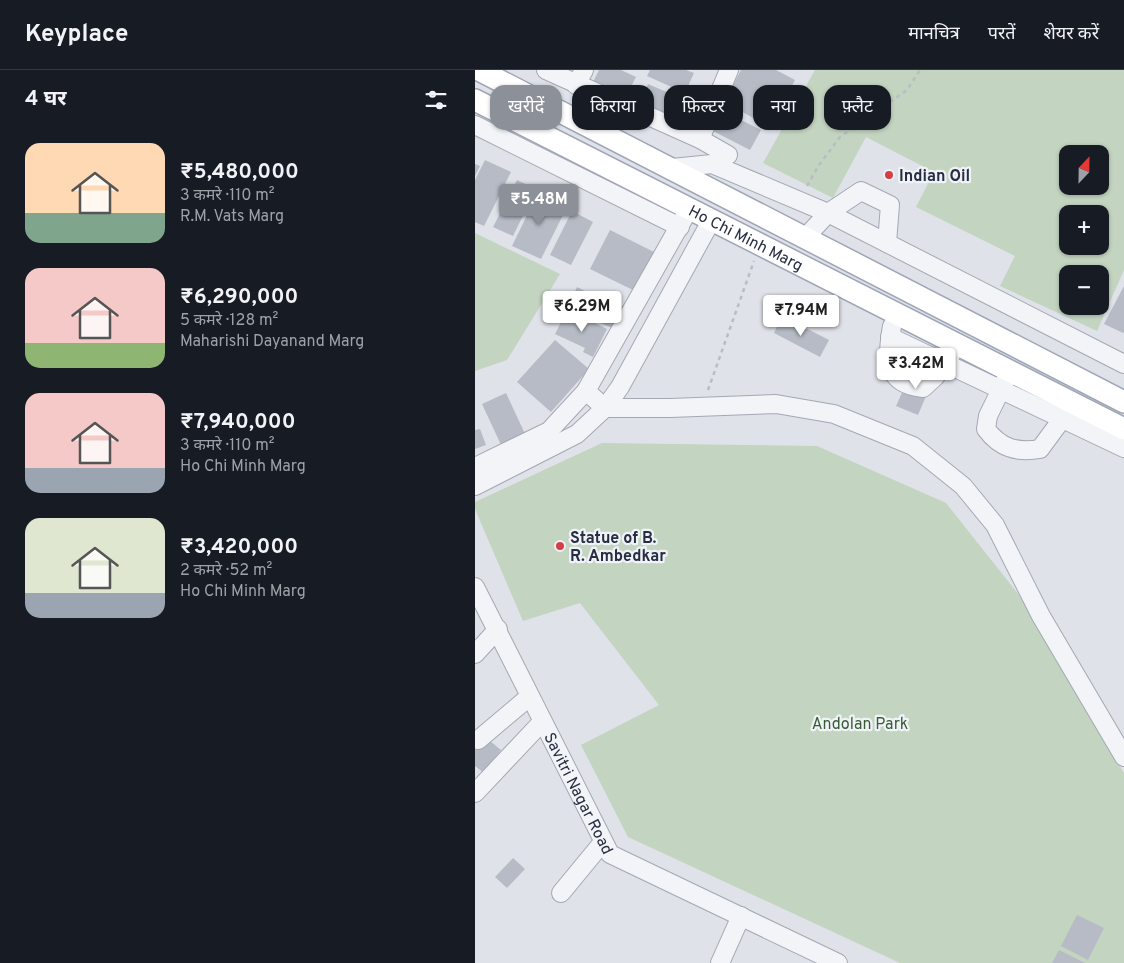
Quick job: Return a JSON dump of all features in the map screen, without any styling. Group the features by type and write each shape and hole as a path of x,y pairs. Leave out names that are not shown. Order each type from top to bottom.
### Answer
{"main road":[{"name":"Ho Chi Minh Marg","path":"479,70 1124,402"},
{"name":"Ho Chi Minh Marg","path":"475,100 685,218 711,221 958,345 1005,380 1068,411 1124,429"}],"street":[{"path":"546,70 580,78 729,155"},
{"path":"701,139 729,70"},
{"path":"475,125 685,218 586,391 549,431 475,467"},
{"path":"672,168 712,164 828,213 1124,364"},
{"path":"805,238 828,213 861,191 890,205 887,243"},
{"path":"475,486 577,434 605,408 620,386 711,221"},
{"path":"663,257 683,270"},
{"path":"636,303 659,316"},
{"path":"895,314 889,358 892,374 902,383 923,388 935,377 958,345"},
{"path":"891,337 945,364 1005,380 988,416 986,429 995,441 1018,451 1040,449 1068,411 1124,448"},
{"path":"586,391 605,408 776,404 834,414 913,446 963,486 995,525 1041,616 1124,757"},
{"name":"Savitri Nagar Road","path":"475,587 498,629 541,723 609,854 838,963"},
{"path":"475,654 498,629"},
{"path":"478,740 529,697"},
{"path":"478,783 541,723"},
{"path":"561,894 603,842"},
{"path":"720,963 741,916"}],"path":[{"path":"803,192 819,165 840,137 907,90 920,70"},
{"path":"702,407 739,298 760,246"}],"green space":[{"path":"815,70 1124,70 1124,270 1109,304 1109,265 1059,265 1059,313 1000,286 1015,256 916,207 934,172 866,137 833,198 763,163 781,130 814,130 814,85 807,85"},
{"path":"475,233 560,274 507,360 475,371"},
{"path":"1063,315 1104,315 1097,331"},
{"name":"Andolan Park","path":"602,443 817,446 946,503 1019,595 1124,773 1124,963 900,963 628,837 581,745 659,705 580,603 523,621 475,509 475,502"}],"building":[{"path":"599,70 621,70 636,77 632,85 592,85"},
{"path":"650,70 686,70 694,73 689,85 667,85 647,76"},
{"path":"741,70 776,70 795,80 792,85 753,85 753,118 743,112 743,85 733,85"},
{"path":"654,87 664,91 664,119 654,115"},
{"path":"743,121 753,126 753,130 761,130 750,150 711,130 743,130"},
{"path":"485,160 511,172 484,226 475,222 475,180"},
{"path":"475,164 480,166 475,176"},
{"path":"517,180 536,189 513,236 493,227"},
{"path":"538,193 567,207 541,259 512,246"},
{"path":"572,211 593,222 571,265 550,255"},
{"path":"610,230 654,252 635,291 590,269"},
{"path":"1124,286 1123,333 1104,324"},
{"path":"577,287 593,295 594,292 623,306 612,328 592,319 594,315 585,310 588,303 573,296"},
{"path":"571,311 607,329 593,357 583,352 585,348 555,334 561,322 565,323"},
{"path":"782,316 829,340 820,357 774,333"},
{"path":"555,340 589,369 551,412 517,382"},
{"path":"915,364 936,373 918,415 896,406"},
{"path":"506,393 526,436 502,447 482,404"},
{"path":"480,429 486,445 475,449 475,430"},
{"path":"485,737 501,750 484,773 475,766 475,751"},
{"path":"513,858 525,869 507,888 495,877"},
{"path":"1077,915 1104,928 1088,960 1061,946"},
{"path":"1059,950 1085,963 1052,963"}],"place":[{"name":"Indian Oil","path":"889,175"},
{"name":"Statue of B. R. Ambedkar","path":"560,546"}]}
